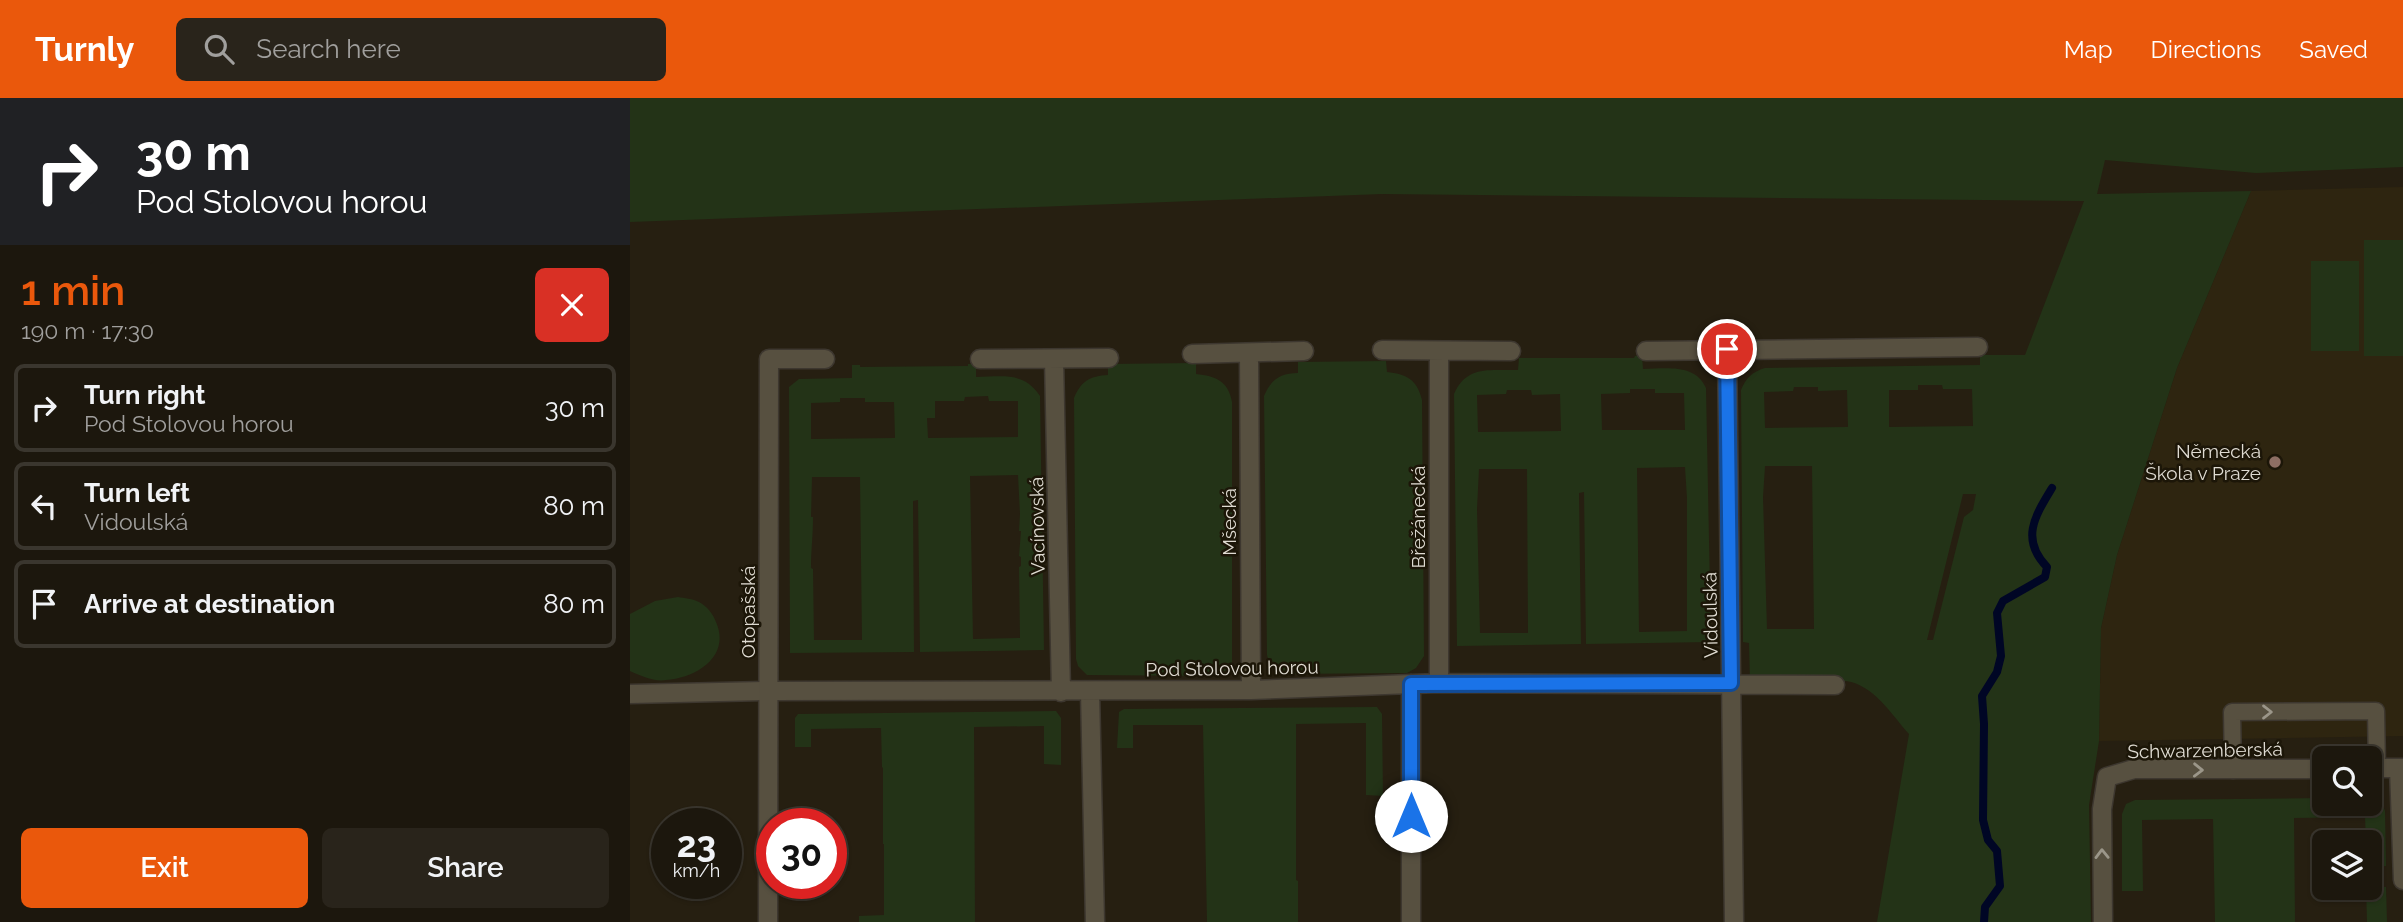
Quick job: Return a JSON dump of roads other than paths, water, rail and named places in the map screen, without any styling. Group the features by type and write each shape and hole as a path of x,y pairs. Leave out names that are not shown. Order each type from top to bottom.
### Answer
{"street":[{"path":"1646,351 1978,347"},
{"name":"Vidoulská","path":"1727,349 1734,922"},
{"path":"1382,350 1511,351"},
{"path":"1192,354 1304,351"},
{"name":"Břežánecká","path":"1439,351 1439,683"},
{"name":"Mšecká","path":"1249,354 1251,690"},
{"path":"980,359 1109,358"},
{"name":"Otopašská","path":"768,922 769,359 825,359"},
{"name":"Vacínovská","path":"1054,359 1062,692"},
{"name":"Pod Stolovou horou","path":"630,695 768,691 1251,690 1439,683 1835,685"},
{"path":"1411,684 1411,922"},
{"path":"1090,691 1095,922"},
{"path":"2382,768 2401,768 2403,880"},
{"name":"Schwarzenberská","path":"2103,922 2102,809 2107,777 2134,769 2312,769"}],"lane":[{"path":"2233,770 2232,712 2376,711 2374,746"}],"waterway":[{"path":"1984,922 1985,907 2000,886 1997,851 1988,840 1983,820 1982,696 1997,672 2001,656 1997,613 2003,601 2045,577 2047,567 2039,557 2032,537 2040,508 2052,488"}],"place":[{"name":"Německá Škola v Praze","path":"2275,462"}]}
